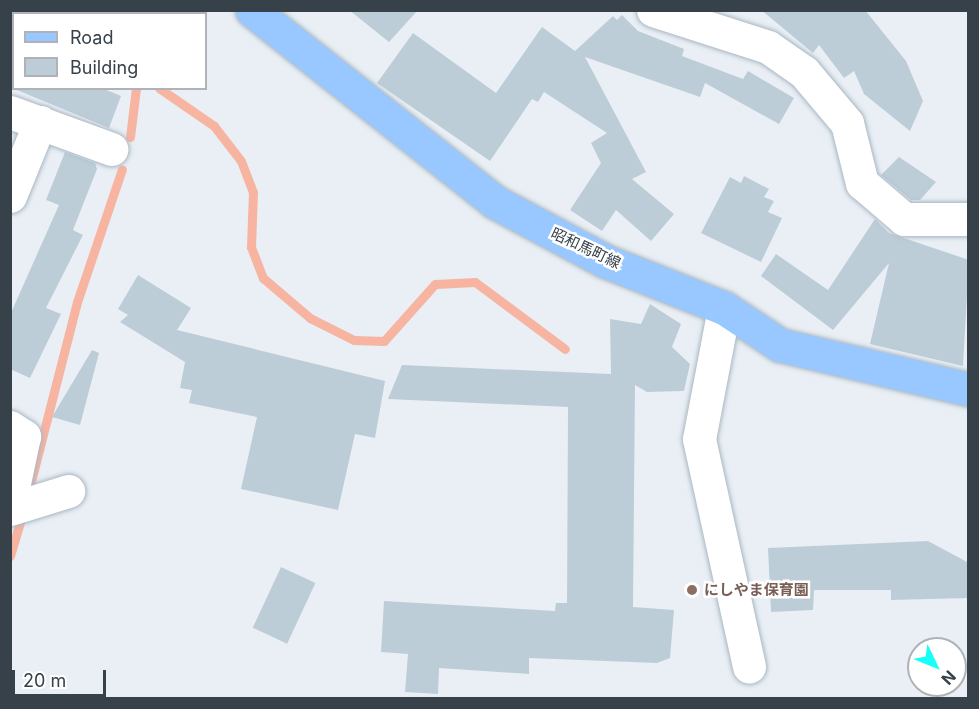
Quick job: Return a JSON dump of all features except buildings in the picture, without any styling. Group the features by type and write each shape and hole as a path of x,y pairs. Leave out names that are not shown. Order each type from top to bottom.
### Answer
{"main road":[{"name":"昭和馬町線","path":"252,10 495,202 605,261 723,308 780,345 969,389"}],"street":[{"path":"653,10 768,47 804,72 846,123 862,183 904,219 969,219"},
{"path":"10,196 25,117 111,149"},
{"path":"723,308 699,439 749,667"},
{"path":"10,427 24,436 10,502"},
{"path":"10,509 56,496"}],"waterway":[{"path":"130,137 136,90"},
{"path":"162,90 214,126 241,161 253,192 251,247 263,278 310,318 354,340 384,341 435,284 475,282 565,349"},
{"path":"28,493 77,302 122,169"},
{"path":"10,556 23,512"}],"place":[{"name":"にしやま保育園","path":"692,590"}]}
